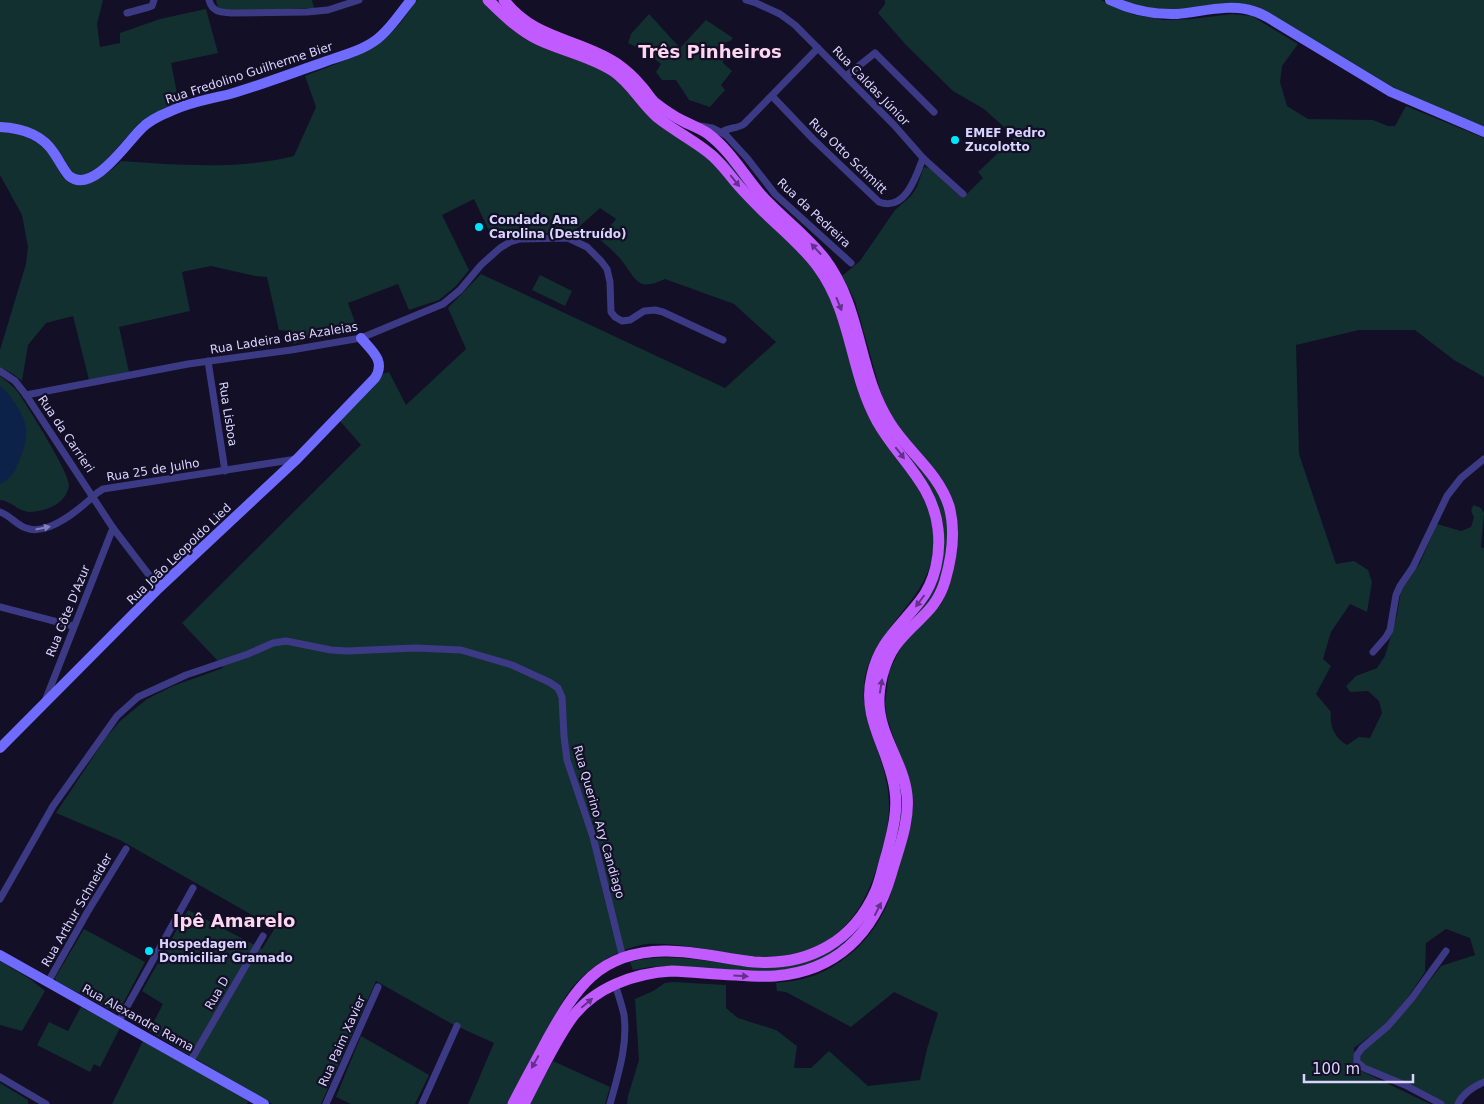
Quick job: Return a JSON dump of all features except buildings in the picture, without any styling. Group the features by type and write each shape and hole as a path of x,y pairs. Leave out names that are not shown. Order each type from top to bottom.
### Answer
{"main road":[{"path":"488,0 508,20 536,39 598,62 613,71 625,81 656,116 712,155 738,185 819,268 841,309 859,376 871,409 890,440 918,476 932,502 938,528 939,548 934,572 923,597 889,636 877,656 872,673 869,689 870,710 892,777 896,805 889,846 880,879 862,914 830,946 807,957 794,960 767,963 665,951 638,953 607,965 590,977 567,1004 513,1104"},
{"path":"504,0 536,29 613,61 630,74 652,100 673,116 709,134 741,159 753,186 823,256 844,289 872,384 883,412 938,482 945,497 952,523 952,551 944,584 935,604 897,642 883,674 879,698 881,720 905,784 906,822 887,888 876,913 862,933 841,953 828,961 793,974 765,977 672,971 644,974 615,984 587,1002 571,1018 524,1104"},
{"path":"674,128 683,128 696,134 728,158 741,159"},
{"path":"623,958 627,963 629,978"},
{"path":"607,965 608,974 615,984"}],"street":[{"path":"127,13 152,6 154,0"},
{"path":"208,0 214,10 231,13 328,10 359,0"},
{"name":"Rua Fredolino Guilherme Bier","path":"0,127 21,130 38,136 51,148 69,176 73,180 78,181 100,172 144,126 179,107 259,85 362,48 378,38 411,0"},
{"name":"Rua Caldas Júnior","path":"746,0 755,1 780,14 795,25 894,125 923,158 963,194"},
{"path":"1110,0 1140,11 1156,14 1236,8 1252,10 1267,17 1391,92 1484,132"},
{"path":"694,125 722,132 744,124 818,48"},
{"path":"846,76 875,53 934,112"},
{"name":"Rua Otto Schmitt","path":"772,96 878,202 892,205 907,193 923,158"},
{"name":"Rua da Pedreira","path":"722,132 741,159 775,194 851,263"},
{"name":"Rua Ladeira das Azaleias","path":"26,394 208,361 361,338 442,304 460,290 481,265 500,248 520,239 568,238 587,247 607,269 612,312 615,317 622,321 630,320 644,311 655,310 723,340"},
{"name":"Rua João Leopoldo Lied","path":"0,748 159,588 297,459 375,378 379,371 379,363 361,338"},
{"name":"Rua Lisboa","path":"208,361 226,471"},
{"name":"Rua da Carrieri","path":"0,372 15,382 26,394 113,528 159,588"},
{"path":"1373,652 1390,630 1396,595 1413,567 1446,496 1461,478 1484,458"},
{"name":"Rua 25 de Julho","path":"0,512 26,528 40,530 54,525 103,489 297,459"},
{"name":"Rua Côte D'Azur","path":"44,704 113,528"},
{"path":"0,607 74,626"},
{"name":"Rua Querino Ary Candiago","path":"0,899 53,806 117,716 138,697 186,675 248,654 272,643 286,641 331,650 347,651 415,648 461,650 512,665 558,688 562,697 567,760 593,837 623,958"},
{"name":"Rua Arthur Schneider","path":"48,982 126,849"},
{"path":"119,1021 194,888"},
{"name":"Rua D","path":"190,1062 263,936"},
{"path":"1441,1104 1404,1085 1364,1068 1357,1062 1357,1055 1362,1048 1388,1026 1412,998 1446,951"},
{"name":"Rua Alexandre Rama","path":"0,955 264,1104"},
{"path":"610,1104 620,1068 624,1039 624,1014 615,984"},
{"name":"Rua Paim Xavier","path":"326,1104 378,987"},
{"path":"422,1104 457,1026"},
{"path":"0,1077 35,1101 46,1104"},
{"path":"1458,1104 1462,1097 1474,1087 1484,1082"}],"green space":[{"path":"0,0 103,0 97,24 100,47 120,43 120,33 160,19 206,9 218,53 171,63 179,103 162,109 138,124 102,165 83,176 72,173 59,151 44,136 26,127 0,123"},
{"path":"216,0 312,0 314,8 220,11"},
{"path":"417,0 482,0 508,26 525,39 541,47 593,66 610,75 710,160 805,258 822,280 926,505 931,517 933,550 928,571 918,591 891,626 869,664 864,687 865,710 885,775 889,798 887,830 874,876 865,898 845,926 835,935 815,948 783,957 748,957 669,944 647,944 626,949 616,954 595,966 568,992 507,1104 468,1104 494,1043 452,1024 376,981 321,1104 272,1104 149,1031 163,1004 142,991 188,910 262,949 275,928 120,840 56,813 105,739 120,721 147,699 173,686 223,668 182,623 361,445 340,421 382,374 389,372 406,405 466,349 448,308 481,274 725,388 776,342 734,304 665,279 649,284 639,282 617,255 599,239 616,219 600,208 571,234 552,233 508,236 490,233 474,199 442,215 469,270 456,286 439,300 409,310 398,284 348,303 355,322 294,344 290,331 279,330 267,277 211,266 182,272 190,311 119,327 129,372 89,380 73,316 46,323 28,345 22,381 0,367 0,350 26,264 28,247 22,215 0,175 0,131 23,136 43,147 62,176 68,182 75,184 84,184 101,177 121,161 186,165 230,165 294,156 316,107 305,76 365,51 387,37 402,22"},
{"path":"885,0 1101,0 1135,15 1164,20 1232,14 1252,16 1298,44 1282,66 1280,82 1287,106 1308,119 1373,120 1388,126 1395,126 1406,106 1484,138 1484,377 1454,360 1415,330 1359,330 1296,345 1299,454 1336,564 1354,561 1368,570 1372,582 1367,612 1350,604 1331,632 1323,659 1331,666 1316,694 1331,712 1332,727 1336,735 1347,745 1359,737 1370,738 1382,713 1379,701 1368,691 1350,692 1346,686 1356,676 1377,668 1385,656 1397,615 1401,590 1420,563 1437,524 1461,531 1471,527 1474,517 1471,509 1474,505 1481,508 1484,513 1481,547 1484,548 1484,1081 1456,1104 1445,1104 1403,1083 1369,1069 1362,1063 1360,1058 1363,1050 1416,998 1441,966 1475,955 1470,938 1446,929 1426,943 1425,972 1408,997 1385,1025 1354,1048 1355,1068 1430,1104 627,1104 639,1060 635,999 665,983 726,985 726,1008 738,1018 776,1030 797,1046 794,1068 811,1068 829,1051 868,1086 920,1080 938,1013 894,992 851,1027 786,992 777,991 776,983 813,976 845,959 863,942 886,907 908,836 913,800 912,791 887,718 885,704 889,672 905,641 942,603 950,582 955,517 885,407 855,301 842,276 860,261 895,210 911,196 925,167 930,168 963,198 983,178 978,172 1015,137 984,109 953,91 906,45 878,13 885,4"},
{"path":"1121,0 1484,0 1484,127 1408,96 1259,7 1230,4 1182,9 1159,9"},
{"path":"649,14 680,48 706,20 733,38 726,42 723,63 732,71 721,85 725,90 710,107 689,100 676,80 662,80 656,72 661,64 645,51 628,43 631,34"},
{"path":"691,136 734,165 759,199 816,253 827,267 846,306 872,395 877,406 896,438 934,483 943,501 948,526 948,541 947,555 940,584 928,606 905,627 889,648 881,664 876,682 880,664 888,646 926,600 939,571 943,539 935,501 924,479 893,438 875,406 838,291 808,250 744,186 724,161"},
{"path":"540,275 572,291 565,306 532,290"},
{"path":"0,376 15,389 22,399 47,438 67,478 69,485 64,497 50,508 26,512 8,502 0,500"},
{"path":"875,705 881,730 899,779 903,809 883,887 872,910 863,923 841,946 813,963 798,969 782,972 760,973 664,966 633,970 630,962 657,958 692,959 749,966 779,967 810,960 838,946 862,923 873,905 881,885 896,834 899,813 900,792 894,767 880,730"},
{"path":"84,929 145,962 118,1013 56,981 55,978"},
{"path":"0,961 30,979 45,991 22,1031 0,1025"},
{"path":"81,1007 120,1028 100,1067 94,1064 90,1072 37,1045 49,1022 68,1031"},
{"path":"361,1036 429,1075 415,1104 351,1104 336,1097"},
{"path":"143,1041 248,1101 247,1104 112,1104"},
{"path":"553,1061 610,1087 605,1104 529,1104"},
{"path":"0,1083 28,1100 28,1104 0,1104"}],"water":[{"path":"0,386 9,394 20,411 25,425 26,438 16,469 10,477 0,484"}],"place":[{"name":"EMEF Pedro Zucolotto","path":"955,140"},
{"name":"Condado Ana Carolina (Destruído)","path":"479,227"},
{"name":"Hospedagem Domiciliar Gramado","path":"149,951"}],"district":[{"name":"Três Pinheiros","path":"710,51"},
{"name":"Ipê Amarelo","path":"234,920"}]}
